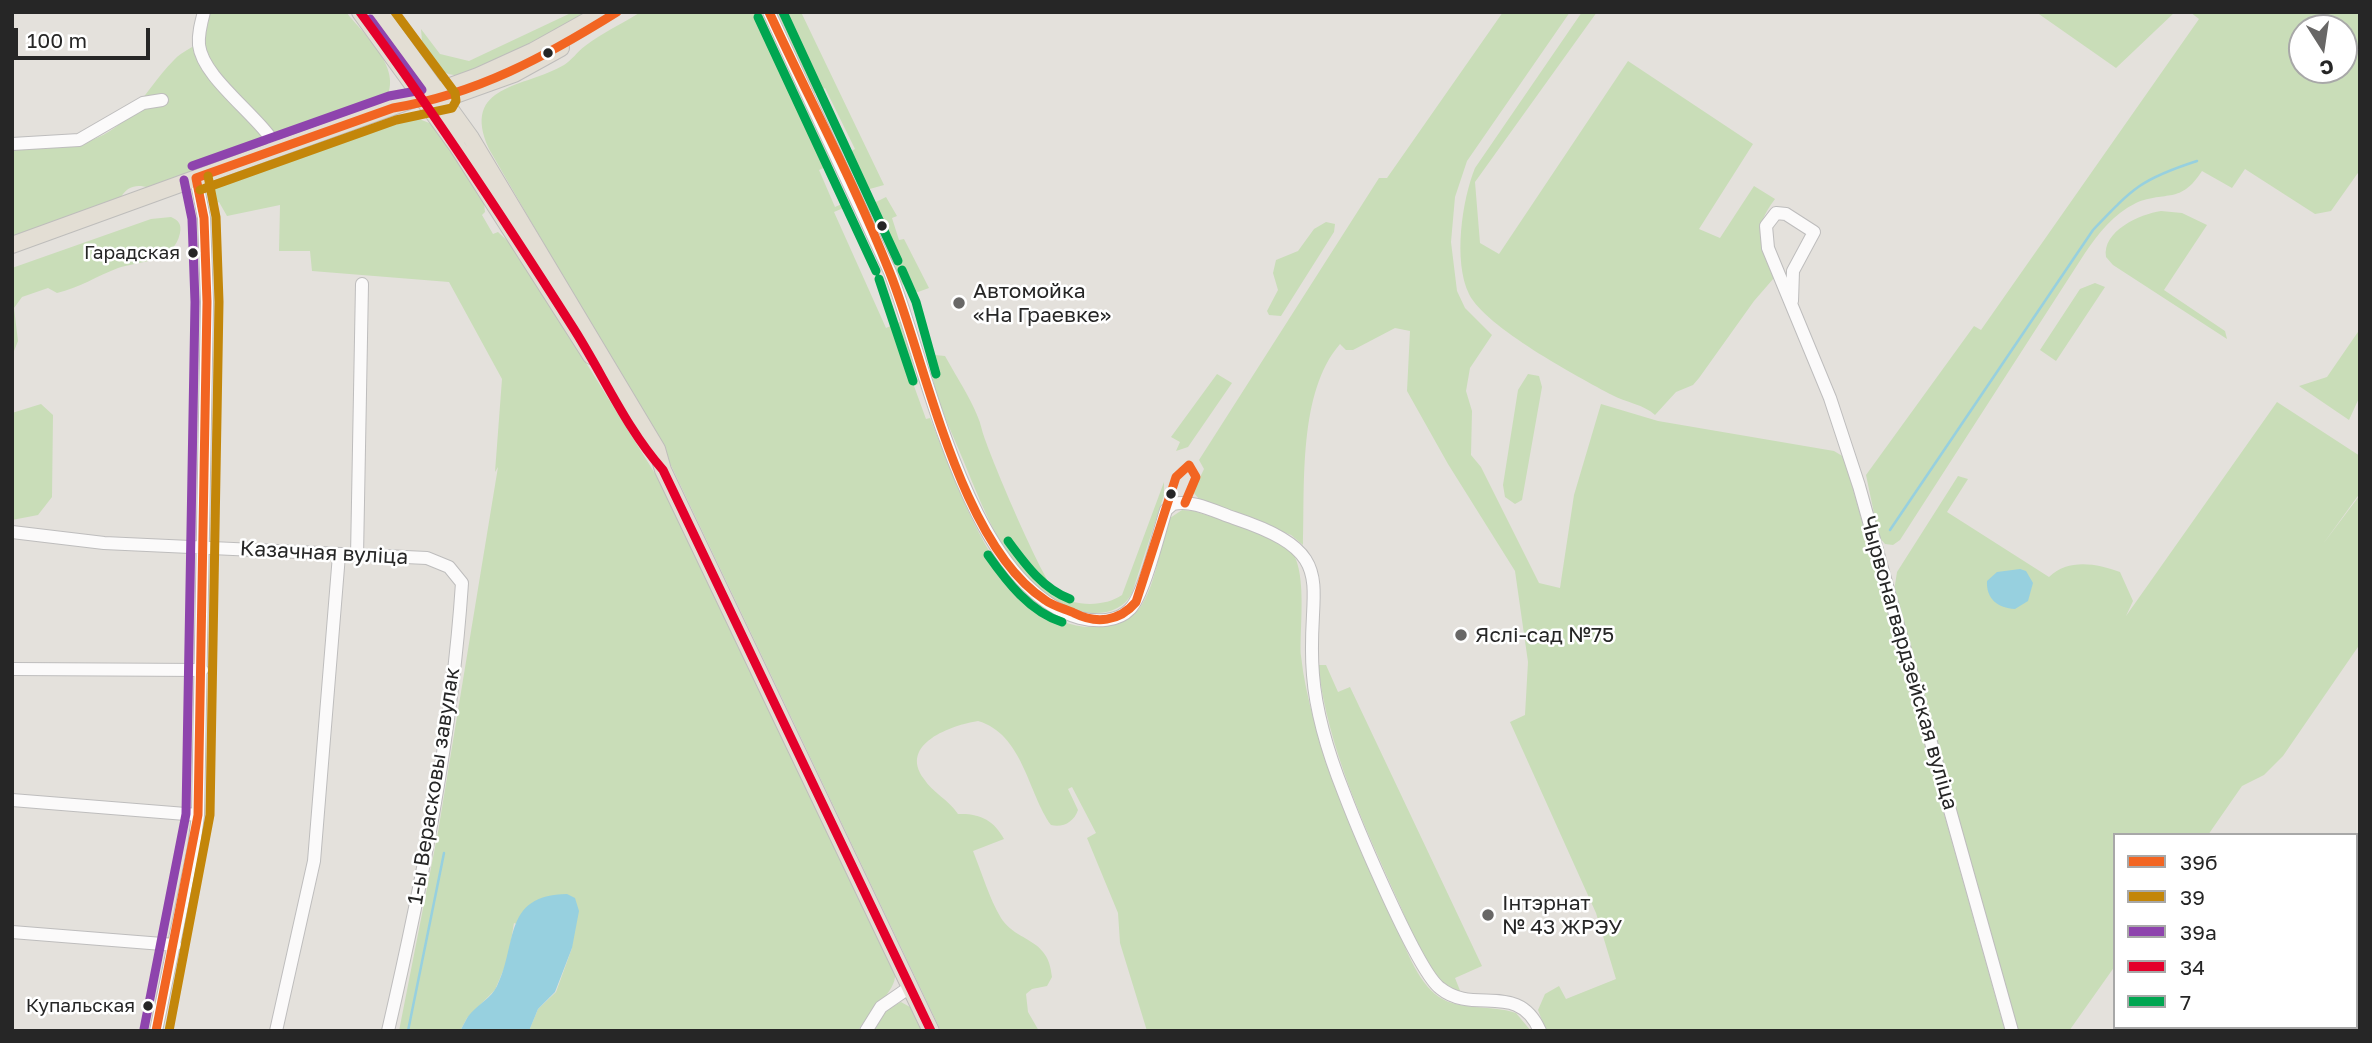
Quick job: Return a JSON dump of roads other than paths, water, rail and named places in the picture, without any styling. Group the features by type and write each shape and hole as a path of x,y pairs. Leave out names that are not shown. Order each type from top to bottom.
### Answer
{"main road":[{"path":"360,12 424,99 594,359 649,453 663,470"},
{"path":"380,12 441,94 604,356 657,450 663,470 932,1031"},
{"path":"441,94 519,58 603,12"},
{"path":"12,245 393,108 527,68 617,12"}],"street":[{"path":"204,12 199,36 202,57 262,125 278,149"},
{"path":"769,12 890,272 904,305 931,401 981,520 1004,561 1030,590 1060,610 1083,618 1105,620 1124,614 1136,602 1166,510 1173,504 1191,503 1264,528 1297,547 1312,578 1313,679 1338,777 1420,961 1442,991 1461,998 1518,1004 1531,1013 1540,1031"},
{"path":"12,144 79,140 143,103 162,100"},
{"path":"156,1031 175,945 198,815 207,269 204,218 196,178"},
{"name":"Чырвонагвардзейская вуліца","path":"1791,301 1795,264 1814,232 1786,214 1776,213 1766,226 1766,241 1833,407 1859,486 2012,1031"},
{"path":"357,556 362,284"},
{"name":"Казачная вуліца","path":"12,532 104,543 427,558"},
{"path":"276,1031 314,861 339,555"},
{"name":"1-ы Верасковы завулак","path":"388,1031 434,810 459,627 462,583 449,567 427,558"},
{"path":"12,669 202,670"},
{"path":"12,800 198,815"},
{"path":"12,932 175,945"},
{"path":"866,1031 881,1007 911,987"}],"water":[{"path":"2020,569 2026,571 2033,583 2028,601 2015,609 2003,607 1991,598 1987,581 1997,572"},
{"path":"567,894 575,898 579,911 572,948 555,992 538,1009 529,1031 460,1031 469,1015 495,990 522,912 532,903 546,897"}],"waterway":[{"path":"1890,530 2093,230 2139,186 2163,173 2197,161"},
{"path":"408,1031 444,853"}],"place":[{"name":"Гарадская","path":"193,253"},
{"name":"Автомойка «На Граевке»","path":"959,303"},
{"name":"Яслі-сад №75","path":"1461,635"},
{"name":"Інтэрнат № 43 ЖРЭУ","path":"1488,915"},
{"name":"Купальская","path":"148,1006"}]}
